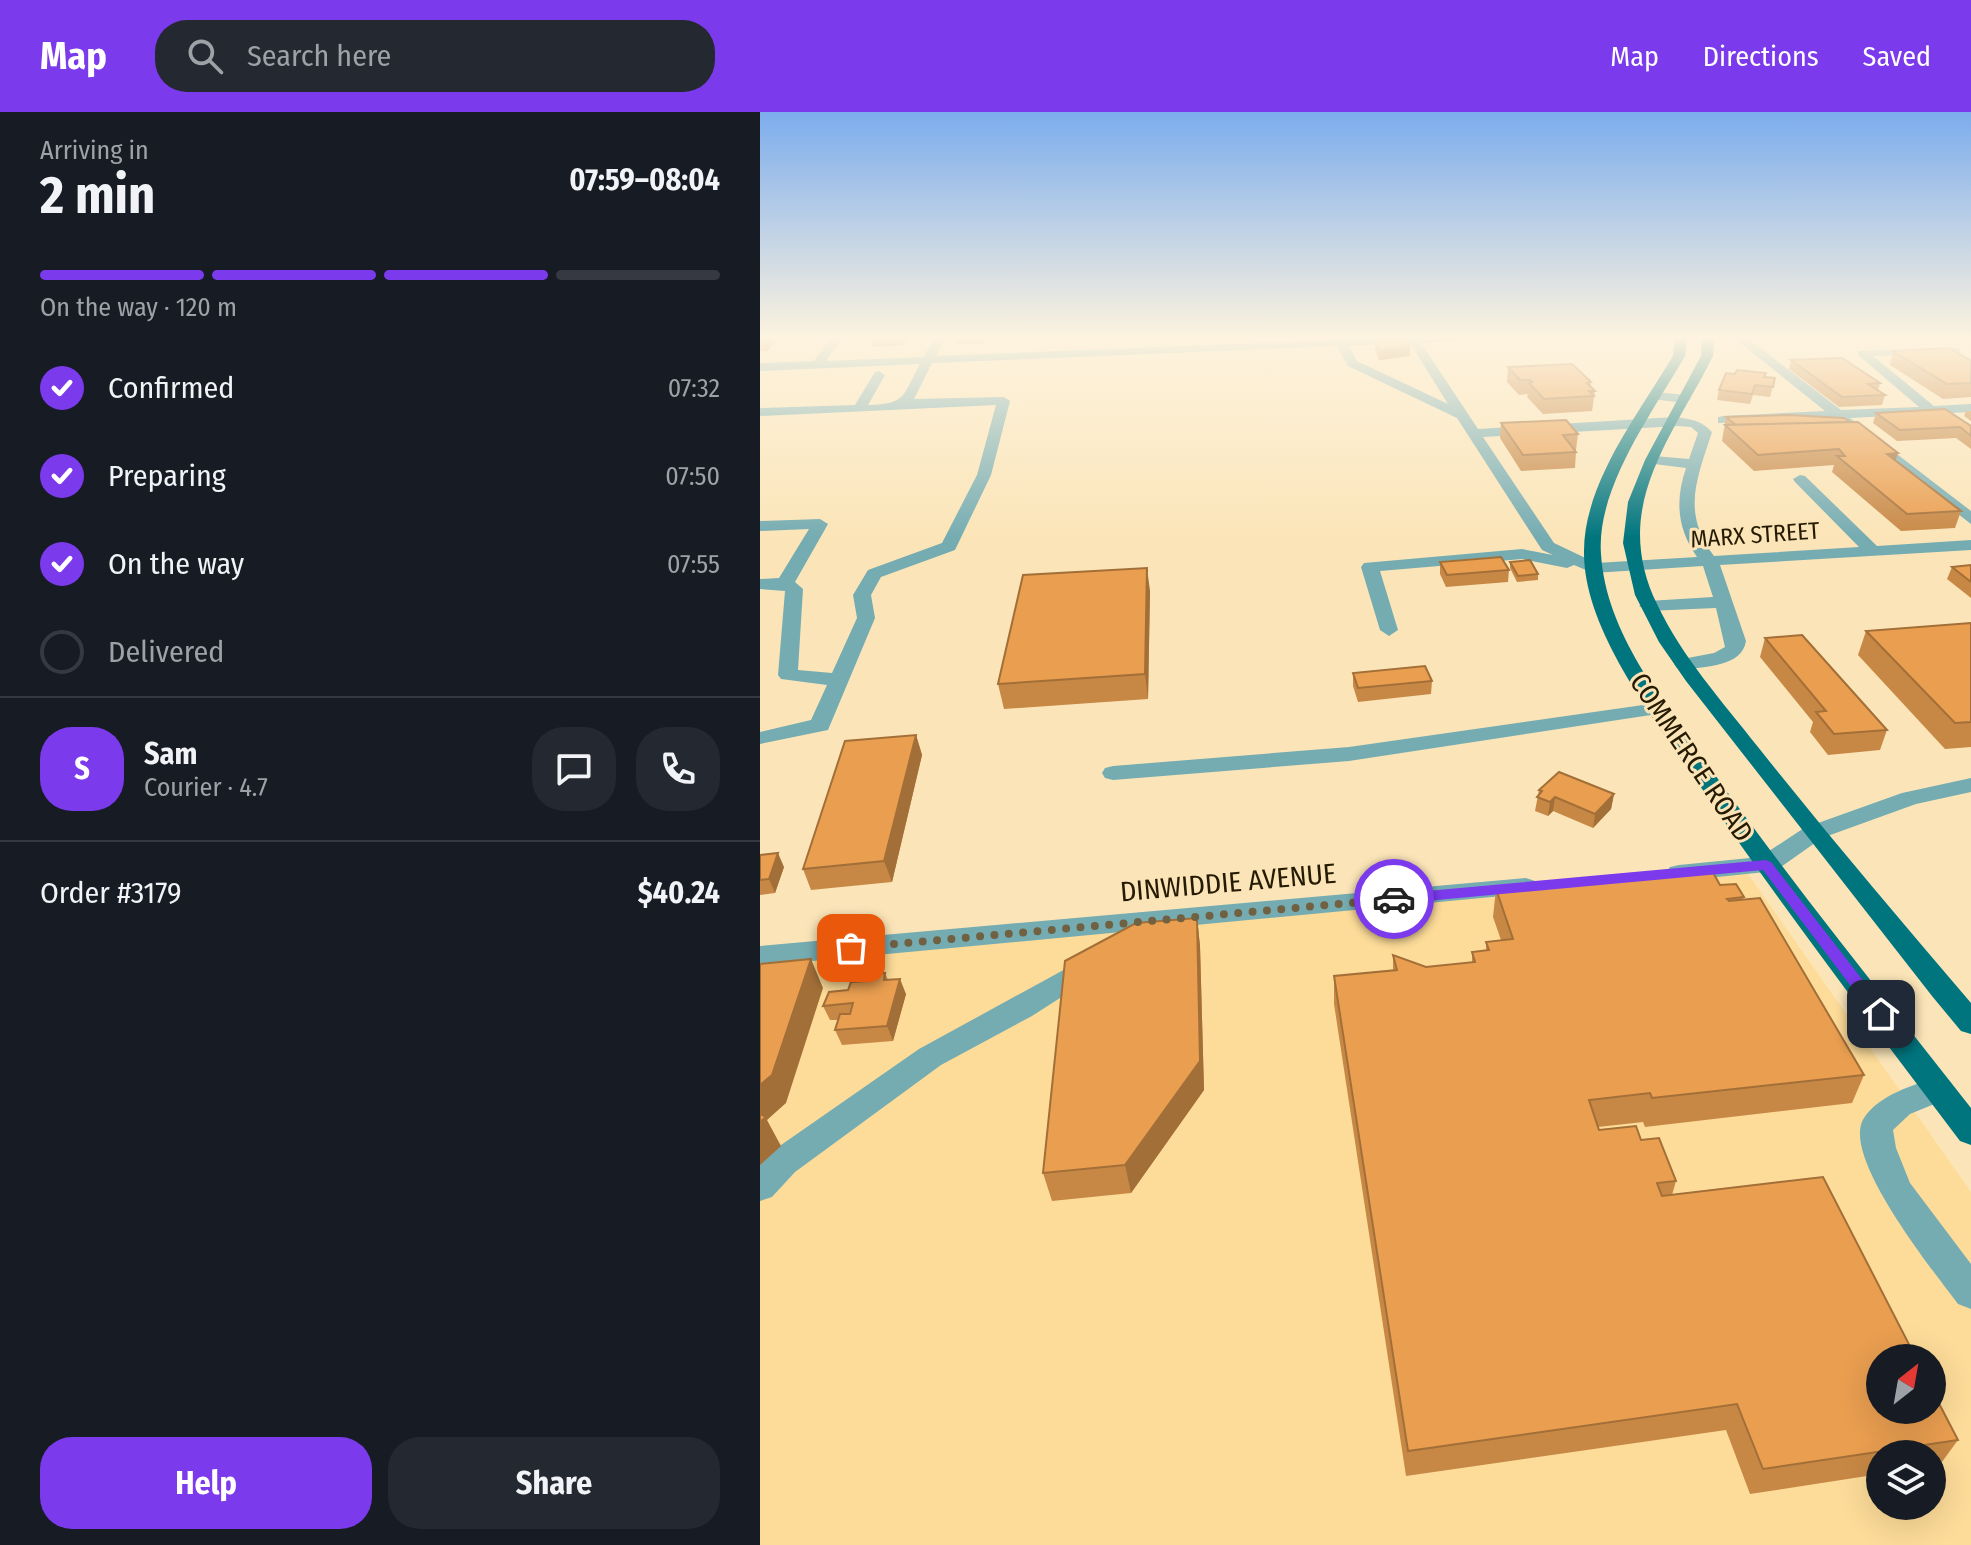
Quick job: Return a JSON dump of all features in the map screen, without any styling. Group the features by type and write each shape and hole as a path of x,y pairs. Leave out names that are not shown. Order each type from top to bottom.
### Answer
{"main road":[{"name":"COMMERCE ROAD","path":"1651,404 1599,502 1593,535 1593,568 1612,631 1657,709 1766,865 1971,1132"},
{"name":"COMMERCE ROAD","path":"1682,404 1639,494 1632,523 1635,566 1648,606 1684,664 1813,833 1971,1023"}],"street":[{"path":"859,409 862,404"},
{"path":"760,412 894,408 903,404"},
{"path":"760,738 820,725 866,618 862,595 874,574 949,546 984,475 1003,404"},
{"path":"1438,404 1464,416"},
{"path":"1456,404 1474,433 1673,422 1695,424 1705,432 1687,488 1687,521 1693,539 1710,562 1735,648 1730,654 1684,664"},
{"path":"1826,404 1971,519"},
{"path":"1924,404 1931,410"},
{"path":"1723,420 1971,408"},
{"name":"MARX STREET","path":"1474,433 1548,546 1593,568 1971,545"},
{"path":"1654,460 1695,464"},
{"path":"1800,479 1873,551"},
{"path":"760,526 820,524 785,583"},
{"path":"1389,630 1370,567 1522,554 1593,568"},
{"path":"760,584 785,583 794,589 788,675 839,680"},
{"path":"1648,606 1723,602"},
{"path":"1113,773 1349,754 1657,709"},
{"path":"1655,875 1766,865 1813,833 1910,798 1971,785"},
{"name":"DINWIDDIE AVENUE","path":"760,956 1545,885"},
{"path":"760,1187 783,1162 930,1057 1022,1008 1114,952 1153,921"},
{"path":"1938,1089 1887,1114 1876,1125 1877,1146 1905,1202 1971,1292"}],"shaded area":[{"path":"1746,871 1971,1192 1971,1545 760,1545 760,966"}],"building":[{"path":"1945,409 1971,426 1971,436 1960,427 1900,430 1876,413"},
{"path":"1789,415 1844,418 1850,422 1736,425 1726,417"},
{"path":"1566,420 1578,434 1563,435 1576,452 1523,455 1501,423"},
{"path":"1858,422 1898,453 1887,454 1961,511 1907,514 1837,456 1845,456 1839,449 1758,455 1725,425"},
{"path":"1501,557 1509,570 1447,575 1440,562"},
{"path":"1530,560 1538,574 1518,576 1510,562"},
{"path":"1971,565 1971,582 1952,567"},
{"path":"1147,568 1145,674 998,684 1023,575"},
{"path":"1971,623 1971,722 1955,723 1866,631"},
{"path":"1802,635 1887,730 1834,734 1816,712 1826,711 1765,638"},
{"path":"1425,666 1432,681 1358,688 1353,673"},
{"path":"916,735 884,861 803,869 845,741"},
{"path":"1559,772 1614,794 1595,814 1555,797 1550,802 1537,797 1542,791 1539,790"},
{"path":"778,853 769,879 760,880 760,855"},
{"path":"1711,869 1720,885 1736,884 1744,897 1727,899 1729,901 1760,898 1864,1075 1652,1098 1650,1093 1589,1100 1599,1130 1636,1126 1641,1140 1659,1138 1676,1181 1657,1183 1662,1196 1823,1177 1909,1344 1866,1344 1866,1424 1946,1424 1946,1417 1958,1440 1866,1440 1866,1454 1763,1469 1737,1404 1408,1451 1334,976 1397,970 1393,955 1426,967 1475,962 1472,952 1489,950 1486,942 1513,939 1496,889"},
{"path":"1197,918 1200,1061 1125,1165 1043,1173 1065,961 1136,923"},
{"path":"811,959 772,1075 760,1085 760,964"},
{"path":"885,973 884,980 900,979 887,1026 835,1030 840,1014 850,1014 853,1003 823,1006 829,992 848,990 851,982 866,981 867,975"}],"way so far":[{"path":"851,948 1394,899"}],"route":[{"path":"1394,899 1766,865 1881,1014"}]}
